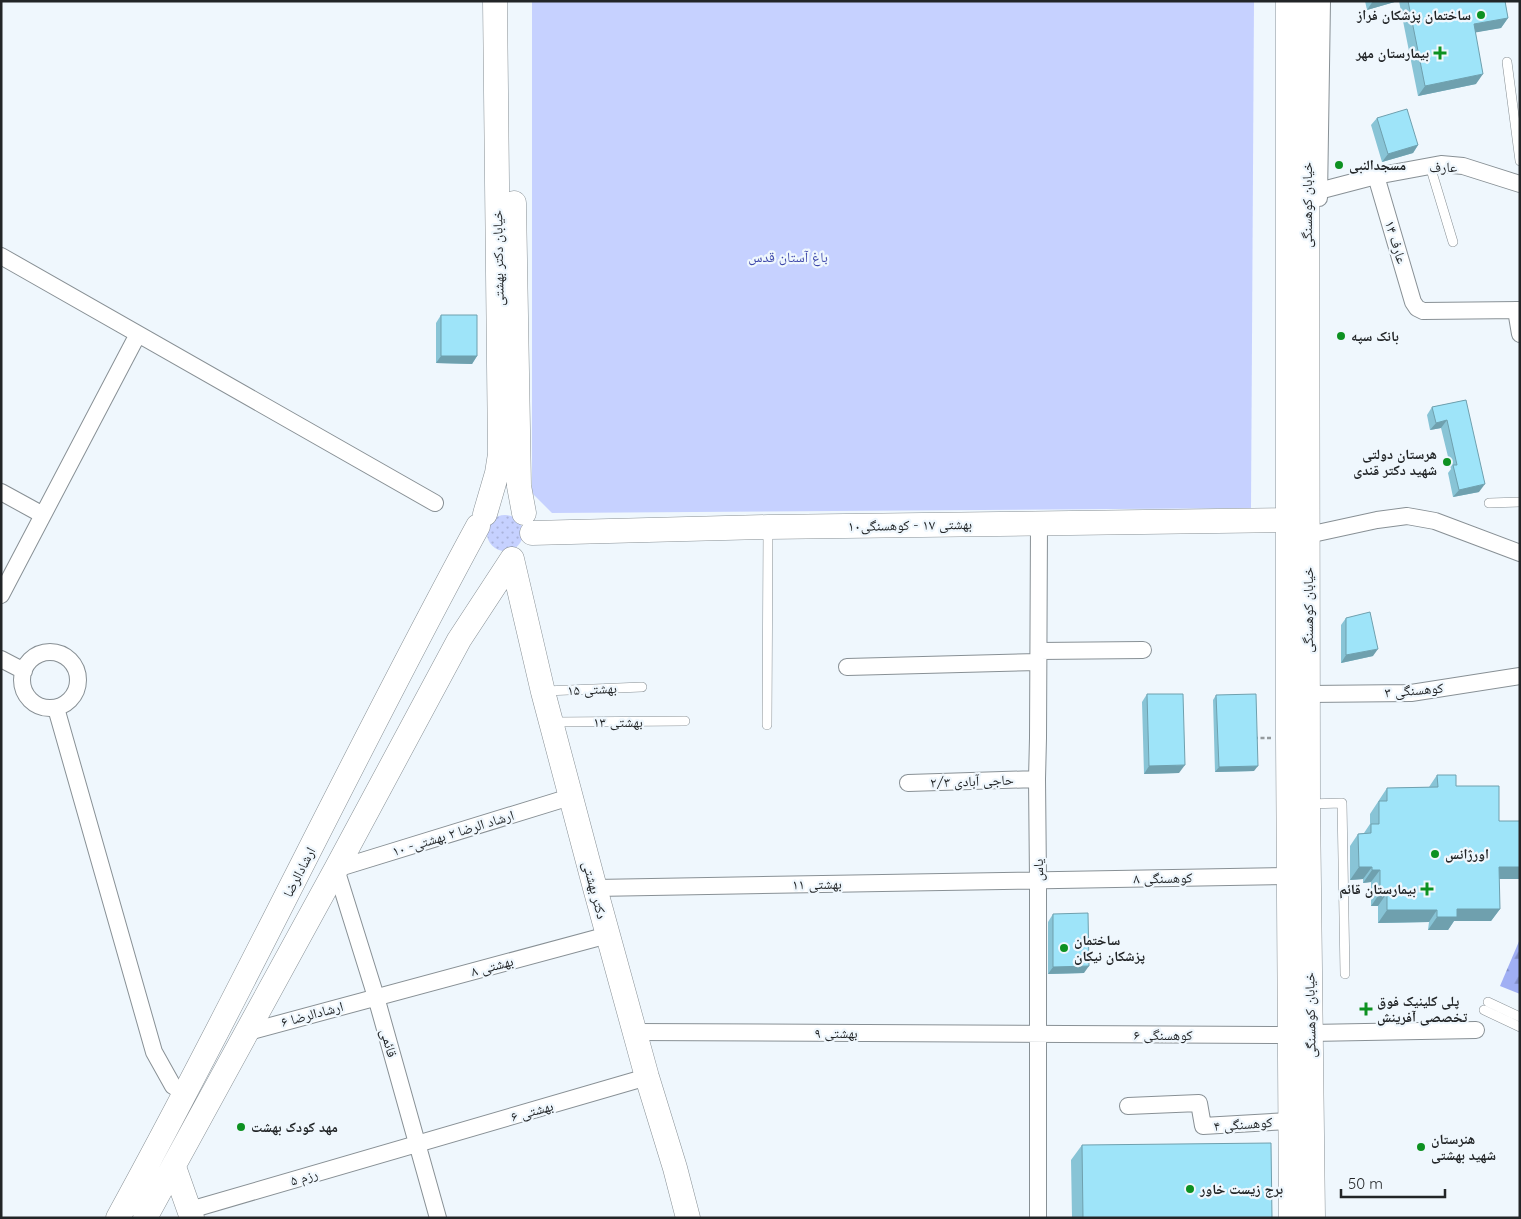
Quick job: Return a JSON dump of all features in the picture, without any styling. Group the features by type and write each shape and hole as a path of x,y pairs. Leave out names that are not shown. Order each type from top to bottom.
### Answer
{"street":[{"name":"خیابان دکتر بهشتی","path":"482,520 497,474 500,454 495,1"},
{"name":"خیابان دکتر بهشتی","path":"510,1 519,486 528,523"},
{"name":"خیابان کوهسنگی","path":"1288,1 1288,876 1313,1218"},
{"name":"خیابان کوهسنگی","path":"1291,1218 1289,1121 1299,1034 1308,804 1308,694 1312,534 1313,193 1307,1"},
{"path":"1313,193 1322,1"},
{"name":"عارف","path":"1313,193 1376,176 1441,164 1463,166 1520,184"},
{"name":"عارف ۱۴","path":"1376,176 1413,302 1417,308 1423,311 1518,310"},
{"path":"1,256 435,503"},
{"path":"1518,310 1520,334"},
{"path":"1,595 138,334"},
{"path":"1,492 43,515"},
{"path":"505,506 518,509 528,523 528,547 518,557 496,556 478,540 482,520 491,509 505,506"},
{"path":"1312,534 1377,520 1407,516 1435,521 1520,553"},
{"name":"ارشادالرضا","path":"118,1218 428,619 482,520"},
{"name":"بهشتی ۱۷ - کوهسنگی۱۰","path":"528,523 768,526 1288,520"},
{"name":"یاس","path":"1038,1218 1037,779 1039,523"},
{"path":"145,1218 248,1032 459,640 496,556"},
{"name":"دکتر بهشتی","path":"496,556 551,722 634,1032 688,1218"},
{"path":"428,619 437,615 446,616 454,621 458,630 459,640"},
{"path":"848,667 1144,650"},
{"path":"55,652 65,656 73,664 78,674 78,685 74,696 66,704 56,708 45,708 34,704 26,697 22,687 24,671 26,665 33,657 55,652"},
{"path":"1,659 24,671"},
{"name":"کوهسنگی ۳","path":"1308,694 1411,693 1520,676"},
{"path":"56,708 154,1052 173,1086 184,1093"},
{"name":"حاجی آبادی ۲/۳","path":"908,783 1037,779"},
{"name":"ارشاد الرضا ۲ بهشتی- ۱۰","path":"336,869 570,797"},
{"name":"قائمی","path":"336,869 376,997 438,1218"},
{"name":"کوهسنگی ۸","path":"1038,880 1288,876"},
{"name":"بهشتی ۱۱","path":"595,888 1038,880"},
{"name":"بهشتی ۸","path":"376,997 608,935"},
{"name":"ارشادالرضا ۶","path":"248,1032 376,997"},
{"name":"کوهسنگی ۶","path":"1038,1034 1299,1034 1476,1030"},
{"name":"بهشتی ۹","path":"634,1032 1038,1034"},
{"name":"بهشتی ۶","path":"418,1144 647,1077"},
{"name":"کوهسنگی ۴","path":"1128,1106 1199,1103 1203,1126 1289,1121"},
{"name":"رزم ۵","path":"191,1214 418,1144"},
{"path":"174,1167 191,1214"}],"lane":[{"path":"1507,62 1520,161"},
{"path":"1430,166 1453,242"},
{"path":"1489,503 1520,502"},
{"path":"767,725 768,526"},
{"name":"بهشتی ۱۵","path":"542,692 642,687"},
{"name":"بهشتی ۱۳","path":"551,722 685,721"},
{"path":"1308,804 1342,803 1345,974"},
{"path":"1520,1017 1486,1006 1520,1027"}],"green space":[{"name":"باغ آستان قدس","path":"532,1 1254,1 1251,508 552,513 532,493"},
{"path":"505,515 518,520 523,533 518,546 505,551 492,546 487,533 492,520"},
{"path":"1520,939 1520,994 1500,986"}],"building":[{"name":"بیمارستان مهر","path":"1408,1 1505,1 1508,18 1474,24 1483,74 1425,86"},
{"path":"1407,109 1418,145 1388,154 1377,118"},
{"path":"441,315 477,315 477,356 441,356"},
{"path":"1466,400 1485,484 1459,490 1453,465 1457,465 1447,420 1436,423 1432,407"},
{"path":"1370,612 1378,649 1346,655 1346,618"},
{"path":"1147,694 1183,694 1185,765 1149,766"},
{"path":"1256,694 1258,766 1219,767 1216,695"},
{"name":"اورژانس","path":"1437,775 1456,775 1456,786 1499,786 1499,821 1520,821 1520,867 1499,867 1500,909 1457,909 1457,917 1437,917 1437,910 1387,910 1387,893 1380,893 1380,870 1372,870 1372,867 1359,867 1358,834 1371,833 1371,824 1379,824 1379,801 1387,801 1387,788 1438,787"},
{"name":"ساختمان پزشکان نیکان","path":"1088,913 1089,966 1053,967 1053,914"},
{"path":"1271,1143 1272,1218 1083,1218 1082,1145"}],"place":[{"name":"ساختمان پزشکان فراز","path":"1481,15"},
{"name":"بیمارستان مهر","path":"1440,53"},
{"name":"مسجدالنبی","path":"1339,165"},
{"name":"بانک سپه","path":"1341,336"},
{"name":"هرستان دولتی شهید دکتر قندی","path":"1447,462"},
{"name":"اورژانس","path":"1435,854"},
{"name":"بیمارستان قائم","path":"1427,889"},
{"name":"ساختمان پزشکان نیکان","path":"1064,948"},
{"name":"پلی کلینیک فوق تخصصی آفرینش","path":"1366,1009"},
{"name":"مهد کودک بهشت","path":"241,1127"},
{"name":"هنرستان شهید بهشتی","path":"1421,1147"},
{"name":"برج زیست خاور","path":"1190,1189"}]}
